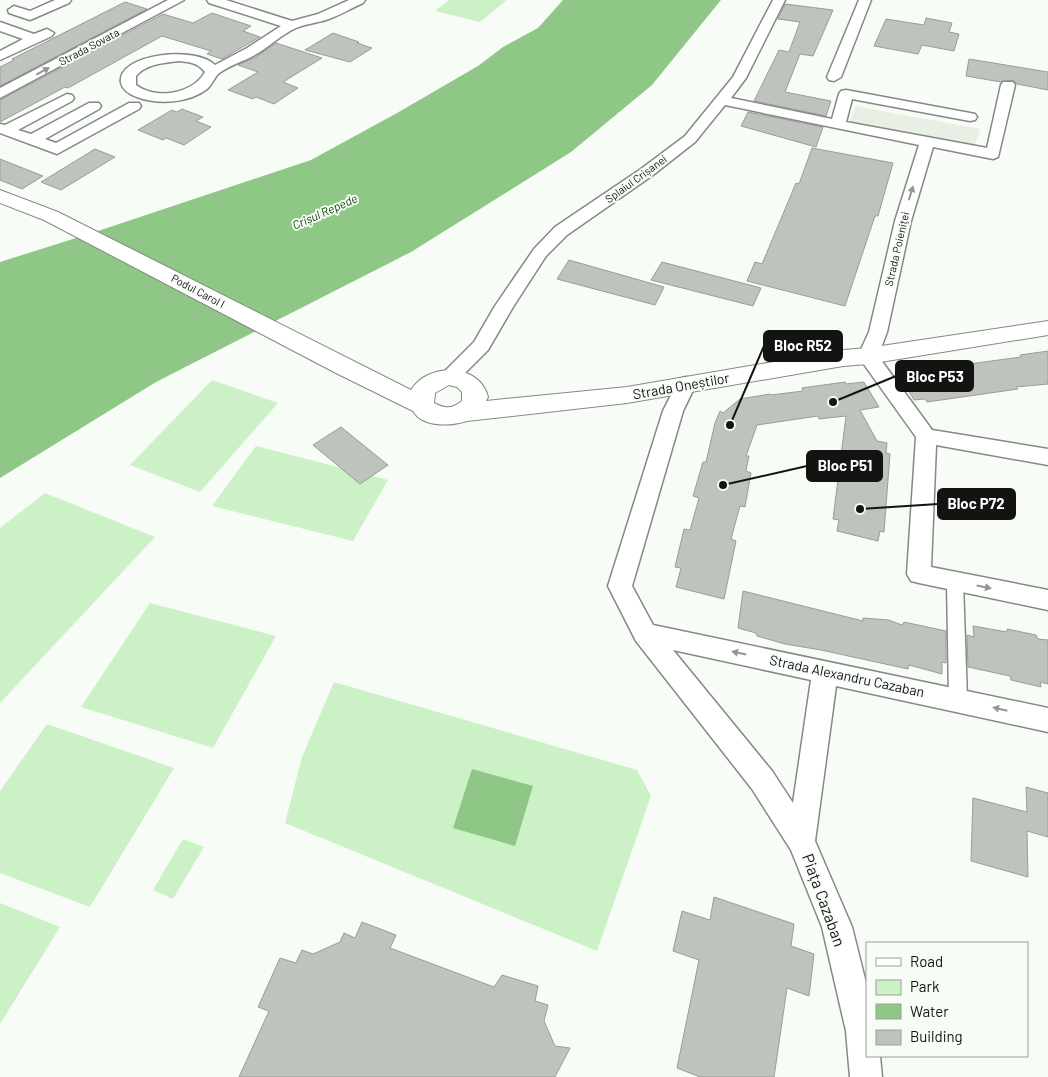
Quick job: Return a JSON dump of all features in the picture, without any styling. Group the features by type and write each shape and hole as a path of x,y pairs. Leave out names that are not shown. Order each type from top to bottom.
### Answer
{"street":[{"path":"0,16 35,0"},
{"path":"14,10 30,16 65,0"},
{"name":"Strada Sovata","path":"0,94 178,0"},
{"path":"213,0 291,25"},
{"path":"212,72 209,66 202,61 179,57 165,58 146,64 132,72 128,79 128,85 133,91 154,97 182,95 204,85 212,72 252,51 291,25 323,17 358,0"},
{"name":"Splaiul Crișanei","path":"459,390 480,346 504,306 535,261 561,231 647,172 690,139 739,78 779,0"},
{"path":"834,77 865,0"},
{"path":"0,26 34,39"},
{"path":"0,56 46,33"},
{"path":"720,100 838,125 993,154 1008,85"},
{"path":"838,125 846,94 970,117"},
{"path":"3,129 67,98"},
{"path":"32,140 94,106"},
{"path":"3,129 52,149 62,147 134,106"},
{"name":"Strada Poieniței","path":"868,356 878,332 900,241 903,220 927,142"},
{"name":"Podul Carol I","path":"0,196 51,216 344,368 422,405 428,411 440,416 450,417 459,390"},
{"name":"Strada Oneștilor","path":"459,390 520,406 617,397 843,358 868,356 1048,328"},
{"path":"868,356 926,436 919,574 1048,600"},
{"path":"366,379 459,390"},
{"path":"686,384 673,411 620,586 645,634 762,780 801,841"},
{"path":"422,405 420,398 422,392 459,390"},
{"path":"926,436 1048,457"},
{"path":"954,582 958,699"},
{"name":"Strada Alexandru Cazaban","path":"645,634 958,699 1048,720"},
{"path":"801,841 825,671"},
{"name":"Piața Cazaban","path":"801,841 837,927 862,1031 866,1077"}],"shaded area":[{"path":"855,106 980,129 974,149 850,123"}],"green space":[{"path":"449,0 507,0 480,22 435,11"},
{"path":"212,380 278,403 200,492 130,465"},
{"path":"256,446 388,480 353,541 212,506"},
{"path":"45,493 155,537 0,703 0,528"},
{"path":"150,603 276,636 213,748 81,707"},
{"path":"334,682 637,770 651,796 597,951 285,823 302,757"},
{"path":"47,724 174,768 90,907 0,873 0,791"},
{"path":"183,839 204,847 173,899 153,890"},
{"path":"0,903 60,927 0,1024"}],"water":[{"name":"Crișul Repede","path":"563,0 721,0 652,85 571,152 411,252 156,382 0,478 0,262 311,160 478,66 503,47 538,28"},
{"path":"472,769 533,786 515,846 453,828"}],"building":[{"path":"125,2 147,9 0,86 0,67 14,60 12,59"},
{"path":"785,4 833,10 813,56 800,54 785,92 831,101 826,116 754,101 779,50 789,52 800,22 778,19"},
{"path":"212,13 251,26 243,31 260,37 222,59 207,54 211,51 162,36 68,88 65,87 0,122 0,100 163,14 193,23"},
{"path":"926,18 952,23 949,32 959,34 954,51 922,45 918,54 874,46 886,19 924,25"},
{"path":"333,33 372,48 350,62 305,50"},
{"path":"276,43 322,58 283,82 298,88 274,104 228,90 258,72 238,65 256,57"},
{"path":"969,59 1048,72 1048,90 1017,84 1013,80 1001,82 966,76"},
{"path":"182,109 203,117 196,121 211,127 184,145 166,138 163,140 138,130 172,110 177,112"},
{"path":"748,112 823,127 816,147 741,126"},
{"path":"812,148 893,163 878,216 875,216 845,306 747,281 755,262 762,264 796,183 799,184"},
{"path":"95,149 115,157 61,190 41,182"},
{"path":"0,159 43,176 22,189 0,180"},
{"path":"569,260 664,287 655,305 557,279"},
{"path":"662,262 761,288 753,306 651,280"},
{"path":"1048,351 1048,384 1016,387 1018,389 927,402 925,399 914,400 900,376 911,375 909,372 1021,357 1020,355"},
{"path":"845,382 846,384 864,382 879,407 860,410 877,441 887,443 886,453 890,454 884,532 880,531 878,541 837,531 839,520 833,519 846,416 819,419 818,416 757,425 746,456 749,456 746,471 751,473 745,507 740,506 731,539 736,541 724,599 676,587 681,568 675,567 684,529 690,530 699,498 693,496 703,462 706,462 715,423 720,411 723,413 740,399 803,391 802,388"},
{"path":"341,427 388,465 360,484 313,445"},
{"path":"743,591 863,621 863,618 889,620 902,625 904,622 946,631 946,663 942,662 942,674 909,665 908,669 785,644 757,636 756,633 738,628"},
{"path":"973,626 1007,632 1007,629 1036,635 1038,639 1048,640 1048,684 1040,682 1041,687 1011,680 1010,676 968,667 967,635 974,637"},
{"path":"1026,787 1048,793 1048,837 1027,831 1028,877 971,861 973,798 1027,812"},
{"path":"714,897 794,924 791,946 814,954 809,996 787,988 774,1077 700,1077 677,1068 699,960 673,951 682,911 710,920"},
{"path":"362,922 396,935 390,948 494,987 502,975 538,986 535,1001 548,1005 544,1021 555,1046 570,1048 555,1077 239,1077 269,1011 258,1007 280,958 296,963 302,950 313,954 340,942 344,933 355,938"}],"place":[{"name":"Bloc P53","path":"833,402"},
{"name":"Bloc R52","path":"730,425"},
{"name":"Bloc P51","path":"723,485"},
{"name":"Bloc P72","path":"860,509"}]}
